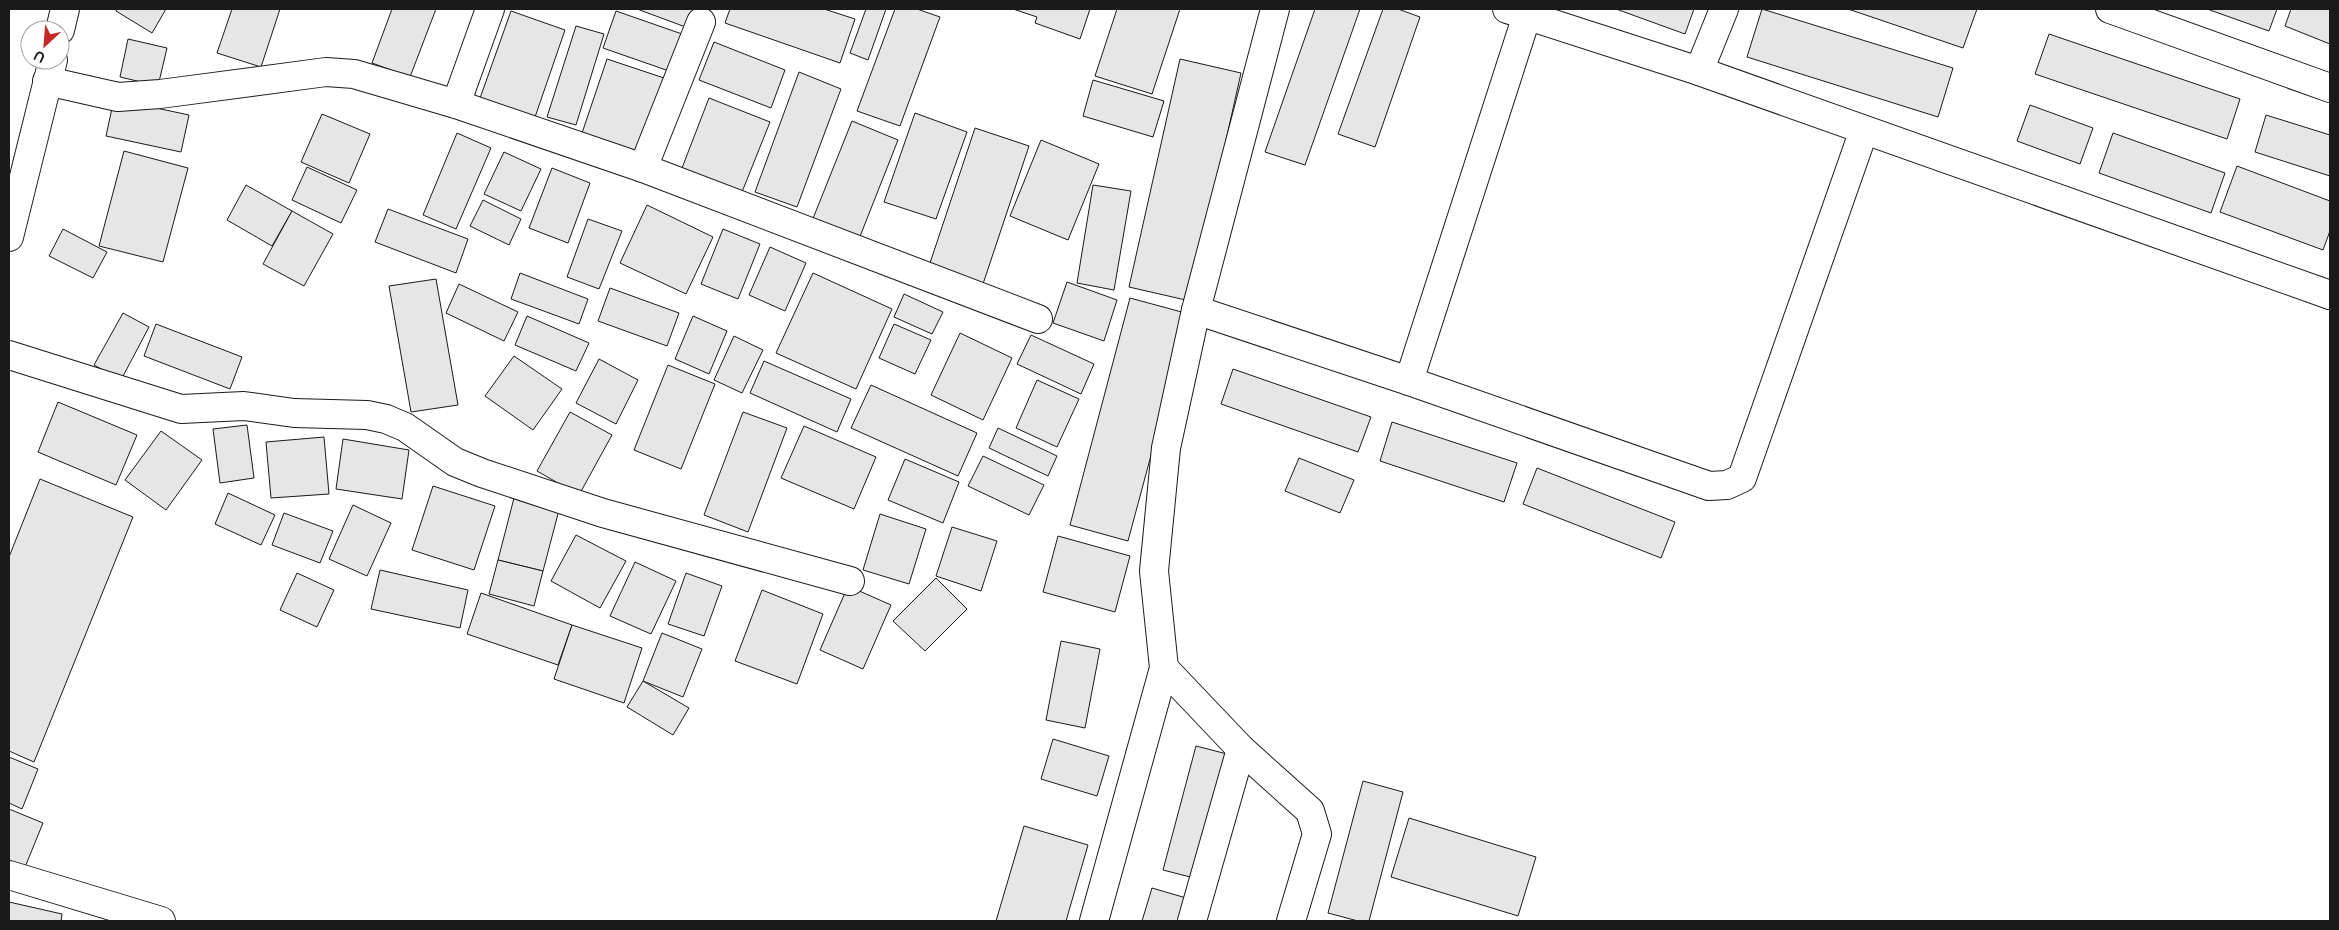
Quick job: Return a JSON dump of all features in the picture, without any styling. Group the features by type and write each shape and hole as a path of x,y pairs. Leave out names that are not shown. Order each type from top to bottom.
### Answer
{"street":[{"path":"456,104 490,9"},
{"path":"1094,921 1164,668 1154,570 1166,448 1196,310 1275,9"},
{"path":"1699,71 1724,9"},
{"path":"2110,9 2330,88"},
{"path":"1409,381 1521,11 1699,71 2330,295"},
{"path":"643,168 701,22"},
{"path":"9,237 50,71 118,97 160,94 326,72 354,74 456,104 643,168 1038,319"},
{"path":"1196,310 1409,381 1709,486 1727,485 1742,478 1864,130"},
{"path":"9,355 181,409 244,406 294,413 367,415 386,419 405,427 455,462 482,473 604,513 850,581"},
{"path":"1164,668 1241,749 1310,811 1316,834 1291,921"},
{"path":"1192,921 1241,749"},
{"path":"9,876 161,921"}],"building":[{"path":"117,9 166,9 152,33 116,11"},
{"path":"232,9 280,9 261,67 217,53"},
{"path":"392,9 436,9 410,77 372,63"},
{"path":"637,9 698,9 691,29"},
{"path":"730,9 824,9 855,19 840,63 725,23"},
{"path":"866,9 886,9 868,60 850,53"},
{"path":"895,9 917,9 940,17 900,126 857,111"},
{"path":"1013,9 1090,9 1080,39 1035,23 1037,17"},
{"path":"1117,9 1180,9 1152,94 1095,76"},
{"path":"1315,9 1360,9 1305,165 1265,152"},
{"path":"1383,9 1398,9 1420,17 1375,147 1338,134"},
{"path":"1616,9 1694,9 1685,34"},
{"path":"1762,9 1953,68 1938,117 1747,57"},
{"path":"1848,9 1977,9 1963,48"},
{"path":"2207,9 2277,9 2269,31"},
{"path":"2291,9 2330,9 2330,44 2285,26"},
{"path":"511,11 565,30 534,120 479,101"},
{"path":"616,11 682,34 669,71 603,48"},
{"path":"576,26 604,34 576,125 547,117"},
{"path":"2049,34 2240,99 2227,139 2035,74"},
{"path":"128,39 167,48 158,86 120,77"},
{"path":"714,42 785,70 771,108 699,80"},
{"path":"607,59 667,79 639,163 579,142"},
{"path":"1180,59 1241,73 1190,301 1129,287"},
{"path":"799,72 841,89 797,207 755,192"},
{"path":"1093,80 1164,101 1153,137 1083,116"},
{"path":"709,98 770,122 742,192 682,168"},
{"path":"114,99 189,115 181,152 106,136"},
{"path":"2030,105 2093,128 2080,164 2017,141"},
{"path":"915,113 967,132 936,219 884,202"},
{"path":"322,114 370,134 349,183 301,162"},
{"path":"2266,115 2330,135 2330,176 2255,152"},
{"path":"852,121 898,140 859,239 812,221"},
{"path":"975,128 1029,146 982,287 928,269"},
{"path":"457,133 491,148 456,229 423,215"},
{"path":"2113,133 2225,173 2211,213 2099,173"},
{"path":"1041,140 1099,164 1068,240 1010,216"},
{"path":"124,151 188,168 163,262 99,246"},
{"path":"504,152 541,169 521,211 484,194"},
{"path":"2237,166 2330,201 2330,231 2323,250 2220,212"},
{"path":"307,167 357,190 341,223 292,200"},
{"path":"552,168 590,183 568,243 529,228"},
{"path":"246,185 292,211 272,246 227,220"},
{"path":"1093,185 1131,191 1114,290 1077,283"},
{"path":"483,200 521,219 509,245 470,226"},
{"path":"647,205 713,237 686,294 620,263"},
{"path":"388,209 468,239 456,273 375,242"},
{"path":"292,211 333,234 304,286 263,264"},
{"path":"588,219 622,231 599,289 567,277"},
{"path":"63,229 107,252 93,278 49,256"},
{"path":"723,229 760,244 738,299 701,284"},
{"path":"770,247 806,263 785,311 749,295"},
{"path":"520,273 588,299 579,324 511,299"},
{"path":"813,273 892,309 856,389 776,353"},
{"path":"436,279 458,405 411,412 389,286"},
{"path":"1067,282 1117,300 1104,341 1053,323"},
{"path":"459,284 518,312 504,341 446,313"},
{"path":"610,288 679,313 667,346 598,321"},
{"path":"904,294 943,312 932,334 894,317"},
{"path":"1130,298 1189,314 1128,541 1070,525"},
{"path":"123,313 149,327 121,380 94,365"},
{"path":"527,316 589,343 576,371 515,345"},
{"path":"693,316 727,331 709,374 675,359"},
{"path":"156,324 242,357 230,389 144,356"},
{"path":"894,324 931,340 915,374 879,358"},
{"path":"960,333 1012,358 983,420 931,395"},
{"path":"1031,335 1094,364 1081,394 1017,364"},
{"path":"734,336 763,350 742,393 714,380"},
{"path":"514,356 562,389 533,430 485,396"},
{"path":"599,359 638,380 616,424 576,403"},
{"path":"764,361 851,399 837,432 750,393"},
{"path":"668,365 715,384 681,469 634,450"},
{"path":"1233,369 1371,417 1358,452 1221,404"},
{"path":"1037,380 1079,399 1057,447 1016,428"},
{"path":"871,385 977,433 958,476 851,428"},
{"path":"58,402 137,435 116,485 38,452"},
{"path":"570,412 612,435 579,495 537,471"},
{"path":"743,412 787,428 748,532 704,515"},
{"path":"1392,422 1517,463 1504,502 1380,461"},
{"path":"247,425 254,478 220,483 213,429"},
{"path":"804,426 876,457 854,509 781,478"},
{"path":"998,428 1057,456 1048,476 989,448"},
{"path":"161,431 202,460 166,510 125,480"},
{"path":"324,437 329,494 271,498 266,442"},
{"path":"343,439 409,450 402,499 336,489"},
{"path":"983,456 1044,485 1029,515 968,486"},
{"path":"1299,458 1354,480 1340,513 1285,491"},
{"path":"905,459 959,482 943,523 888,500"},
{"path":"1537,468 1675,522 1661,558 1523,504"},
{"path":"40,479 133,517 34,762 9,751 9,557"},
{"path":"433,486 495,506 474,570 412,550"},
{"path":"228,493 275,515 261,545 215,524"},
{"path":"514,498 559,510 543,571 498,560"},
{"path":"353,505 391,523 367,576 329,559"},
{"path":"284,513 333,531 320,563 272,545"},
{"path":"880,514 926,529 909,584 863,570"},
{"path":"952,527 997,541 981,591 936,576"},
{"path":"576,535 626,561 600,608 551,581"},
{"path":"1058,536 1130,556 1115,612 1043,592"},
{"path":"498,560 543,571 534,606 489,594"},
{"path":"635,562 676,581 651,634 610,616"},
{"path":"380,570 468,590 460,628 371,609"},
{"path":"297,573 334,590 317,627 280,610"},
{"path":"686,573 722,586 704,636 668,624"},
{"path":"936,578 967,609 925,651 893,621"},
{"path":"848,586 891,605 863,669 820,650"},
{"path":"762,590 823,614 797,684 735,661"},
{"path":"481,593 572,625 558,665 467,634"},
{"path":"572,625 642,648 624,703 554,679"},
{"path":"662,633 702,649 683,697 643,681"},
{"path":"1061,641 1100,649 1085,728 1046,720"},
{"path":"643,681 689,708 673,735 627,707"},
{"path":"1053,739 1109,756 1097,796 1041,779"},
{"path":"1196,746 1231,755 1198,879 1163,870"},
{"path":"9,757 38,769 22,809 9,803"},
{"path":"1363,781 1403,792 1369,921 1358,921 1328,913"},
{"path":"9,809 43,823 23,872 9,867"},
{"path":"1409,818 1536,857 1518,916 1391,877"},
{"path":"1024,826 1088,845 1066,921 996,921"},
{"path":"1152,888 1193,900 1187,921 1142,921"},
{"path":"9,902 62,914 61,921 9,921"}]}
